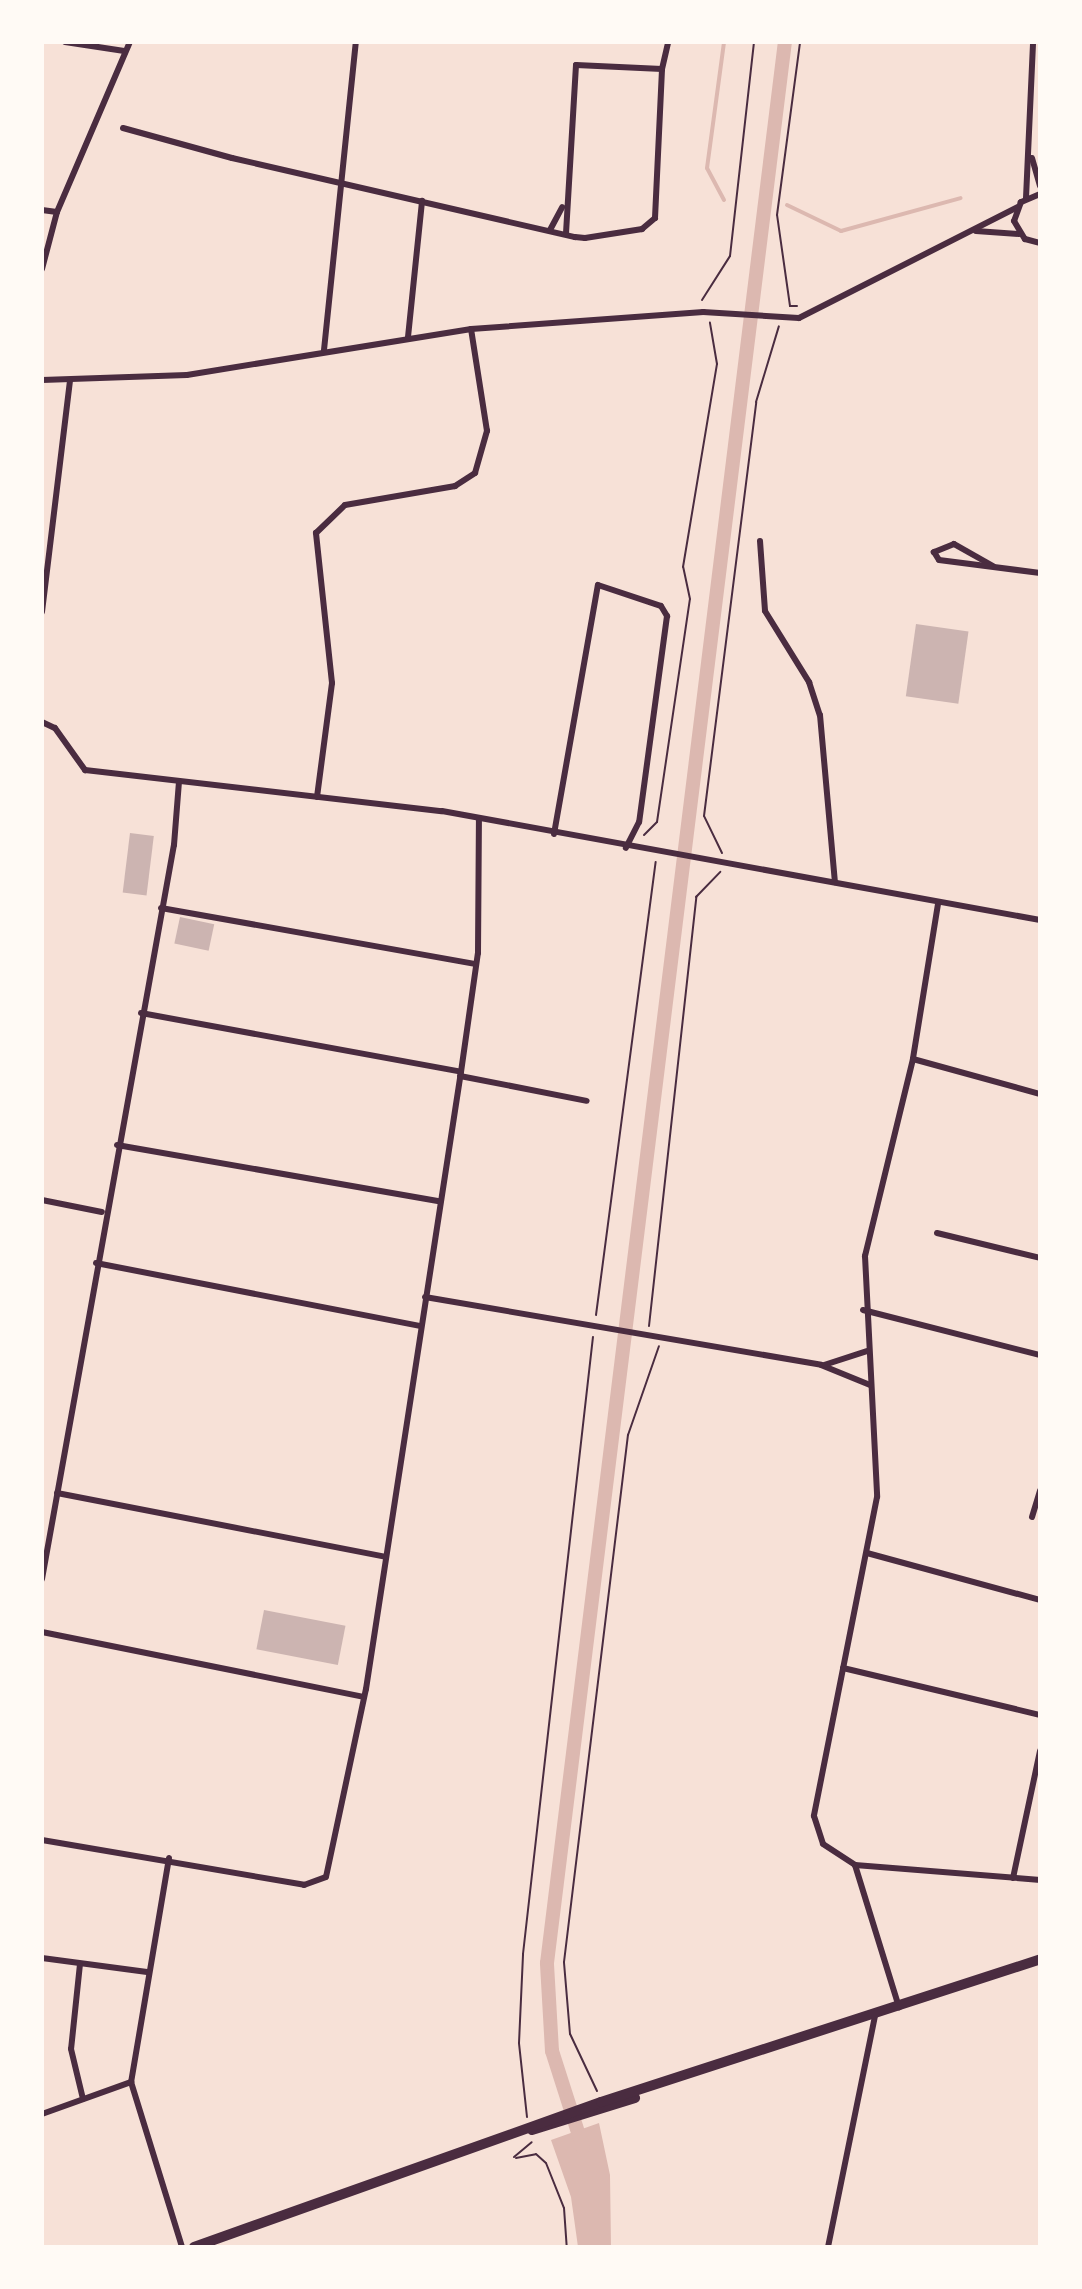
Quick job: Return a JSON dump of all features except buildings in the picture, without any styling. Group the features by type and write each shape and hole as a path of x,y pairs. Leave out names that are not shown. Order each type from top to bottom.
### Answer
{"main road":[{"path":"194,2247 600,2104 1040,1959"}],"street":[{"path":"65,42 124,51"},
{"path":"42,269 45,241 100,122 124,51 130,42"},
{"path":"324,350 339,181 356,42"},
{"path":"123,128 566,234 631,231 655,218 662,69 668,42"},
{"path":"1026,198 1031,155 1033,42"},
{"path":"566,234 562,207 576,65 662,69"},
{"path":"1031,155 1040,186"},
{"path":"42,380 70,382 187,375 324,350 471,329 703,312 787,319 820,311 1018,207 1026,198 1040,194"},
{"path":"408,337 422,201"},
{"path":"550,230 562,207"},
{"path":"1018,207 1020,234"},
{"path":"42,210 57,212"},
{"path":"968,232 1020,234 1040,243"},
{"path":"317,797 330,670 316,533 345,505 455,486 475,473 487,431 471,329"},
{"path":"42,612 70,382"},
{"path":"760,541 765,611 809,682 820,715 835,882"},
{"path":"993,566 958,545 940,545 934,552 939,560 1040,573"},
{"path":"554,834 598,585 661,606 667,616 639,822 626,848"},
{"path":"42,722 55,728 81,768 479,820 626,848 718,859 938,904 1040,920"},
{"path":"42,1579 102,1212 161,908 179,781"},
{"path":"42,1840 169,1858 304,1885 322,1882 364,1697 460,1074 476,964 479,820"},
{"path":"938,904 913,1059 865,1256 863,1310 877,1497 814,1816 823,1844 855,1865 1040,1880"},
{"path":"161,908 476,964"},
{"path":"141,1013 587,1101"},
{"path":"913,1059 1040,1094"},
{"path":"117,1145 439,1201"},
{"path":"42,1200 102,1212"},
{"path":"937,1233 1040,1258"},
{"path":"96,1263 421,1326"},
{"path":"425,1297 821,1365 870,1385"},
{"path":"863,1310 1040,1355"},
{"path":"821,1365 867,1351"},
{"path":"1032,1517 1040,1490"},
{"path":"57,1493 386,1557"},
{"path":"42,1510 53,1512"},
{"path":"867,1553 1040,1600"},
{"path":"42,1632 364,1697"},
{"path":"843,1668 1040,1715"},
{"path":"1013,1878 1040,1751"},
{"path":"169,1858 147,1972 131,2082 182,2247"},
{"path":"855,1865 899,2007"},
{"path":"42,1958 147,1972"},
{"path":"80,1964 71,2049 83,2099"},
{"path":"828,2247 875,2015"},
{"path":"42,2114 131,2082"}],"path":[{"path":"567,2247 564,2208 546,2163 536,2154 514,2157 531,2130 519,2043 522,1965 596,1326 656,861 636,857 637,849 657,822 690,599 683,567 717,364 716,333 703,312 702,296 717,285 730,256 754,42"},
{"path":"600,2104 570,2034 564,1962 628,1435 662,1330 649,1327 679,1030 696,897 704,880 719,873 718,859 704,816 756,402 771,338 787,319 799,311 790,306 777,215 800,42"}],"shaded area":[{"path":"599,2123 610,2175 611,2247 578,2247 571,2197 551,2140"}],"waterway":[{"path":"724,42 707,168 724,200"},
{"path":"583,2148 552,2051 547,1963 785,42"},
{"path":"787,205 841,231 961,198"}]}
